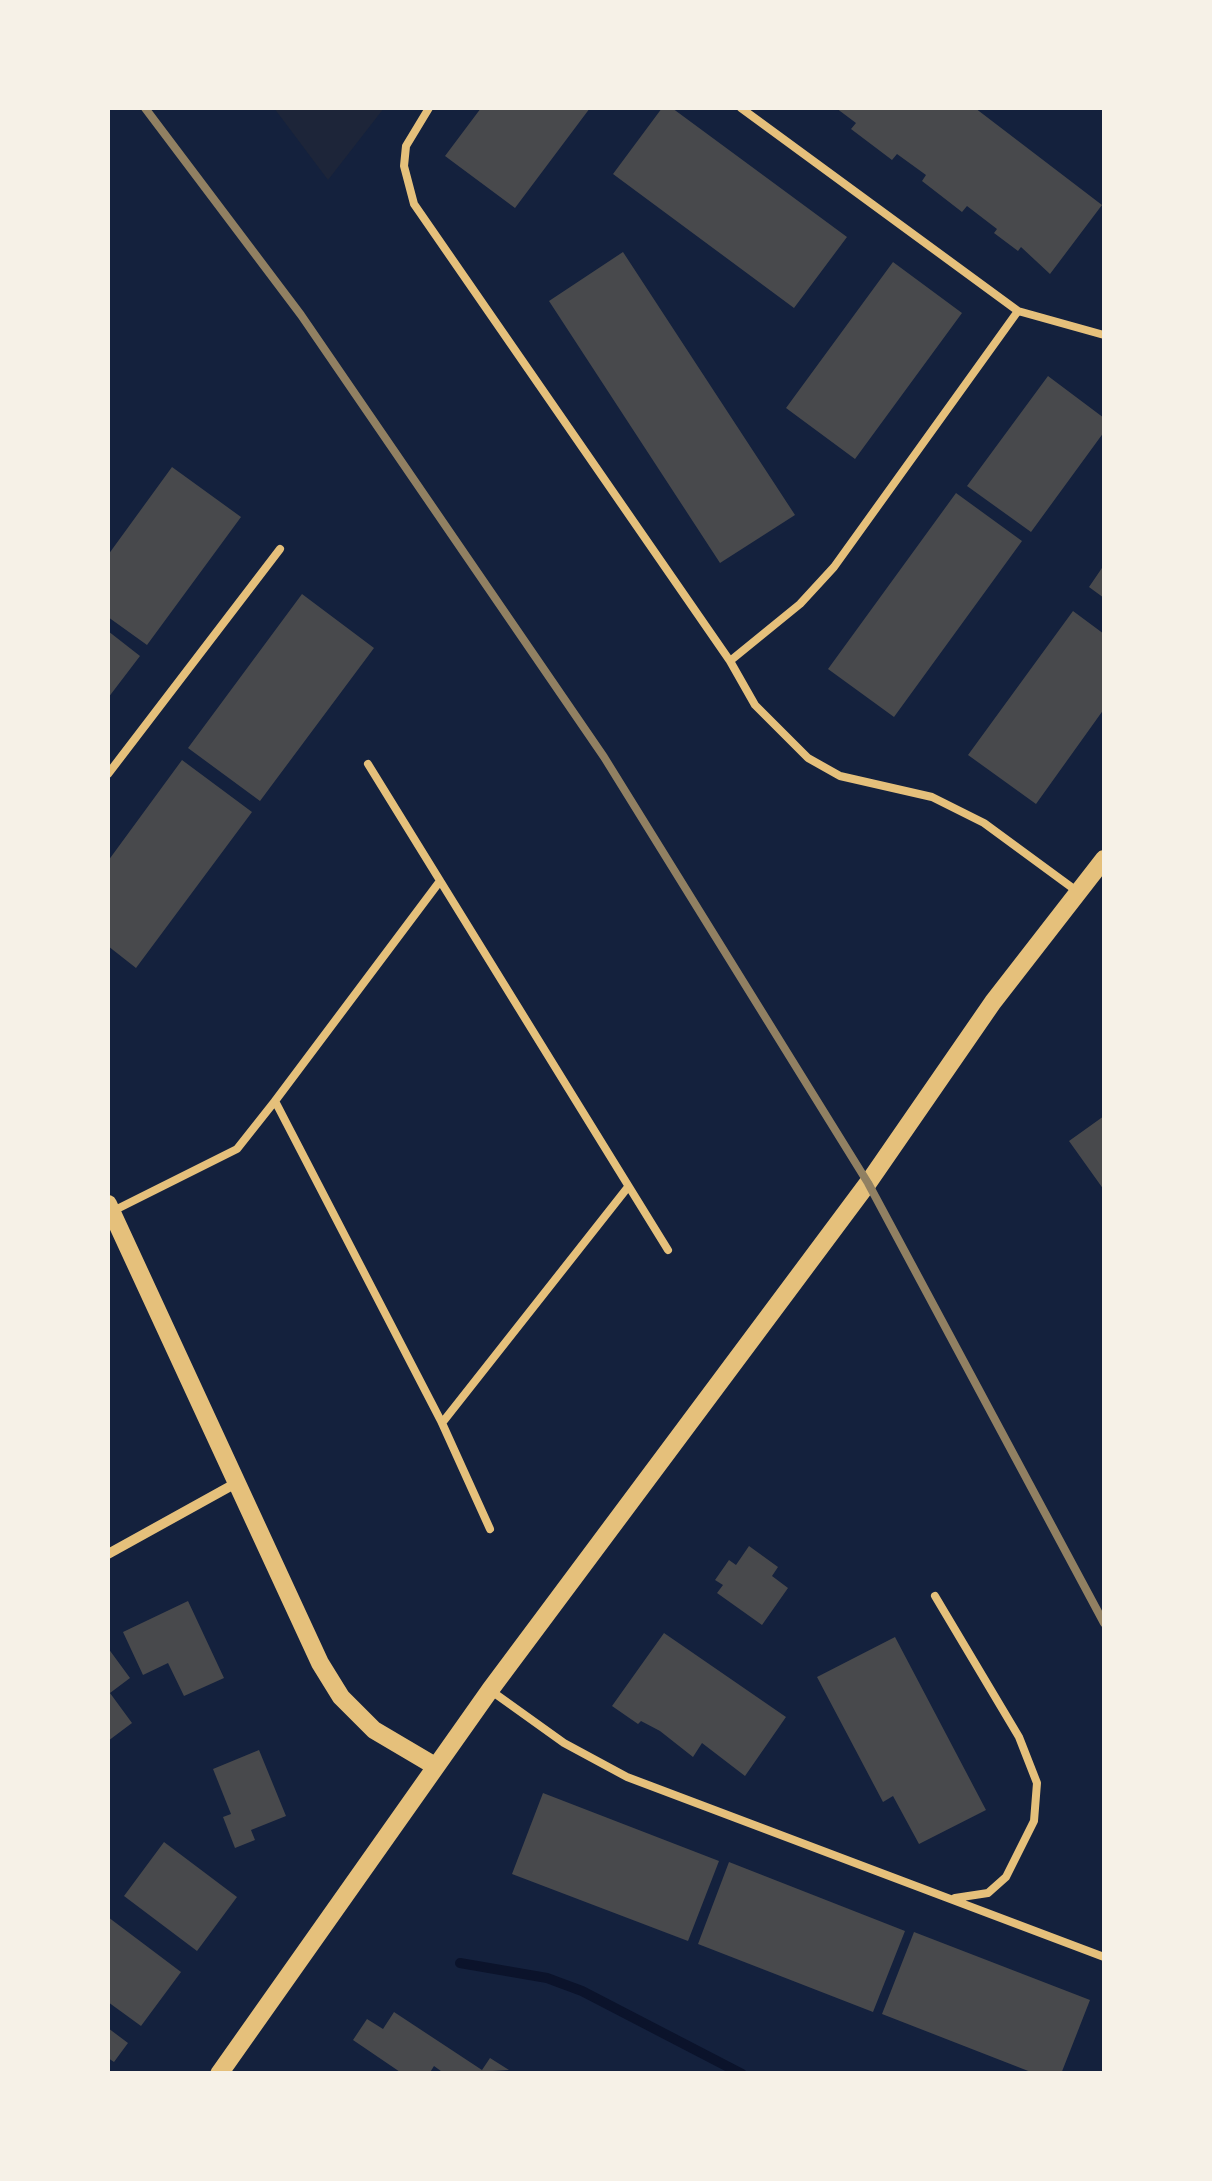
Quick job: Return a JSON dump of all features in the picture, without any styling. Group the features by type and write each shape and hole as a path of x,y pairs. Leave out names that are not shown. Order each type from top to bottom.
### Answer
{"street":[{"path":"218,2074 490,1690 868,1183 993,1002 1104,859"},
{"path":"110,1208 320,1664 341,1698 374,1730 435,1766"},
{"path":"108,1554 239,1482"}],"lane":[{"path":"429,108 406,146 404,166 414,204 730,661 755,705 779,734 808,758 840,776 932,797 984,823 1078,892"},
{"path":"741,108 1018,312 1104,335"},
{"path":"730,661 800,604 834,567 1018,312"},
{"path":"108,774 280,549"},
{"path":"368,764 668,1250"},
{"path":"110,1208 237,1149 440,881"},
{"path":"275,1100 442,1423 490,1529"},
{"path":"442,1423 628,1187"},
{"path":"935,1596 1019,1737 1035,1774 1038,1794 1034,1821 1006,1877 988,1893 945,1898"},
{"path":"490,1690 564,1743 627,1777 1104,1957"}],"shaded area":[{"path":"274,108 384,108 328,180"}],"building":[{"path":"481,108 590,108 515,208 445,156"},
{"path":"662,108 672,108 847,237 794,308 613,174"},
{"path":"836,108 975,108 1102,205 1050,274 1021,247 1018,251 994,233 997,229 967,206 962,212 922,181 926,175 897,154 892,160 851,129 856,123"},
{"path":"623,252 795,515 720,563 549,301"},
{"path":"893,262 962,313 855,459 786,408"},
{"path":"1048,376 1104,418 1104,432 1031,532 967,486"},
{"path":"172,467 241,517 147,645 108,617 108,555"},
{"path":"956,493 1022,541 894,717 828,669"},
{"path":"1104,565 1104,598 1089,587"},
{"path":"302,594 374,648 260,801 188,748"},
{"path":"1073,611 1104,634 1104,709 1036,804 968,755"},
{"path":"108,631 140,656 108,698"},
{"path":"182,760 252,812 136,968 108,946 108,861"},
{"path":"1104,1116 1104,1190 1069,1141"},
{"path":"749,1546 778,1567 772,1576 788,1588 762,1625 717,1593 723,1585 715,1580 729,1560 736,1565"},
{"path":"188,1601 224,1678 184,1696 168,1663 143,1675 123,1632"},
{"path":"664,1633 786,1717 745,1776 702,1743 693,1757 660,1731 641,1721 638,1724 612,1706"},
{"path":"895,1637 986,1810 919,1844 893,1796 883,1802 817,1677"},
{"path":"108,1648 130,1678 110,1693 132,1723 108,1741"},
{"path":"259,1750 286,1816 251,1830 255,1840 235,1848 223,1817 231,1814 213,1769"},
{"path":"543,1793 719,1861 688,1941 512,1874"},
{"path":"164,1842 237,1897 197,1951 124,1896"},
{"path":"729,1862 905,1931 873,2012 698,1944"},
{"path":"108,1917 181,1972 141,2026 108,2002"},
{"path":"914,1932 1090,2000 1061,2074 1036,2074 882,2014"},
{"path":"394,2012 482,2070 490,2058 509,2070 445,2074 434,2066 429,2074 403,2074 353,2040 367,2019 383,2029"},
{"path":"108,2028 128,2043 114,2062 108,2058"}],"waterway":[{"path":"460,1963 547,1978 582,1991 742,2074"}],"railway":[{"path":"145,108 301,315 604,757 868,1183 1104,1623"}]}
